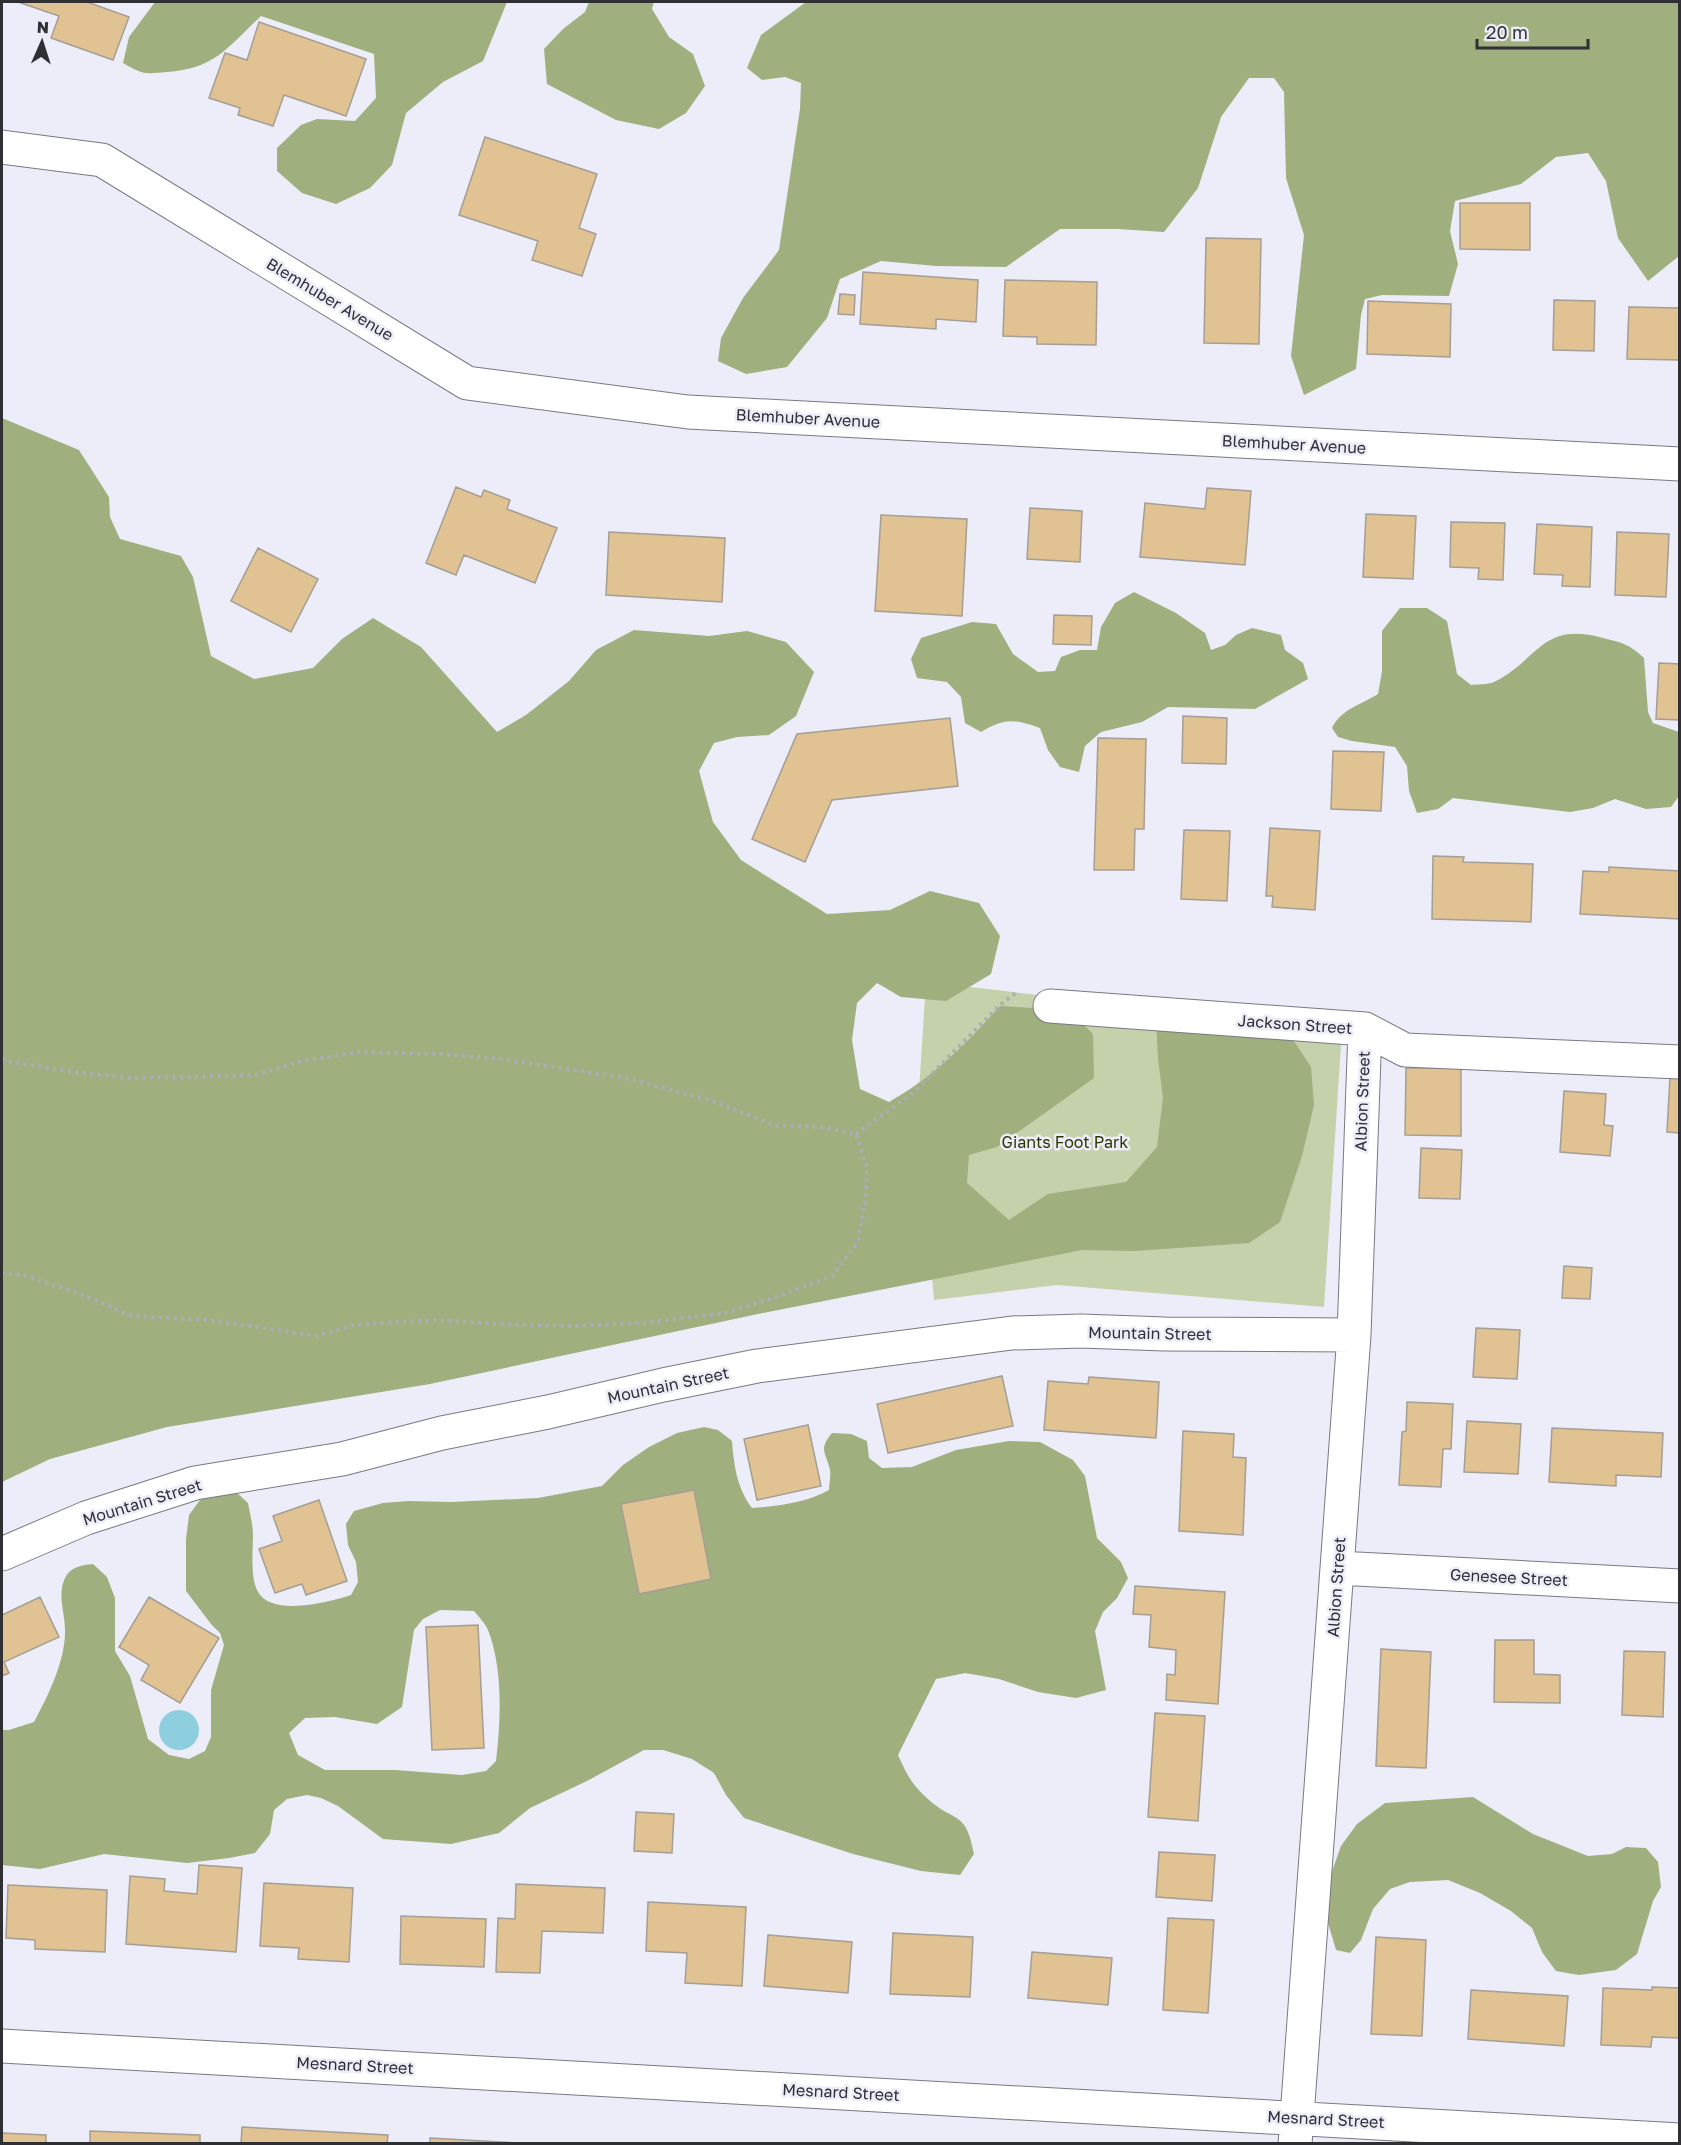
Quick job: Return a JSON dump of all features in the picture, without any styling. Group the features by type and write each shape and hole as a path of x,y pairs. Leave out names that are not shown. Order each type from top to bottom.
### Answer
{"street":[{"name":"Blemhuber Avenue","path":"2,147 102,160 467,384 688,412 1680,464"},
{"name":"Jackson Street","path":"1050,1006 1365,1029 1405,1050 1680,1062"},
{"name":"Albion Street","path":"1295,2130 1354,1335 1365,1029"},
{"name":"Mountain Street","path":"2,1554 86,1518 195,1483 342,1459 442,1433 757,1366 1012,1333 1081,1331 1354,1335"},
{"name":"Genesee Street","path":"1338,1568 1680,1586"},
{"name":"Mesnard Street","path":"2,2046 1295,2130 1680,2140"}],"path":[{"path":"2,1058 11,1062 74,1072 131,1078 256,1075 302,1061 359,1052 444,1054 509,1060 630,1078 716,1102 773,1125 820,1127 856,1134 914,1092 993,1011 1024,987 1050,1006"},
{"path":"2,1273 24,1275 80,1294 132,1316 210,1320 317,1336 353,1325 437,1320 573,1326 642,1323 726,1313 832,1276 858,1242 866,1197 867,1167 856,1134"}],"green space":[{"path":"155,2 507,2 483,61 443,82 406,113 392,165 370,188 336,204 302,193 277,171 277,148 301,125 317,119 355,121 376,98 374,54 261,16 230,46 209,61 184,70 144,73 123,63 129,37"},
{"path":"589,2 654,2 652,9 669,37 693,54 705,86 686,113 659,129 616,120 547,84 544,49 563,29 585,12"},
{"path":"806,2 1679,2 1679,256 1648,281 1618,238 1606,181 1588,153 1556,157 1521,184 1455,201 1450,231 1458,264 1449,296 1382,295 1365,299 1361,315 1356,369 1304,395 1291,356 1304,235 1286,178 1284,92 1274,78 1249,78 1221,117 1198,188 1164,232 1060,229 1006,267 936,266 881,261 840,279 827,318 787,367 746,374 718,361 721,338 743,298 779,250 800,109 801,83 785,77 762,80 747,68 761,35"},
{"path":"2,418 79,450 109,497 110,517 120,539 181,556 193,577 211,656 254,679 313,668 342,639 373,618 421,647 497,732 526,715 569,681 596,650 634,630 709,636 747,631 786,642 814,672 796,716 769,735 737,737 714,743 699,771 713,822 741,860 827,914 890,910 930,891 979,903 1000,936 991,974 946,1001 901,997 877,983 857,1003 852,1040 860,1089 889,1102 906,1092 949,1059 1000,1006 1068,1010 1093,1034 1094,1078 997,1147 969,1155 967,1183 1009,1220 1048,1194 1126,1182 1157,1147 1163,1097 1156,1019 1282,1023 1311,1067 1314,1105 1302,1156 1280,1222 1249,1243 1135,1251 1082,1250 758,1314 430,1384 167,1427 50,1459 2,1482"},
{"path":"1134,592 1176,613 1205,633 1211,650 1225,645 1236,635 1252,628 1281,635 1285,650 1303,663 1308,679 1255,709 1168,707 1142,722 1101,732 1085,746 1079,772 1060,767 1048,750 1040,728 1010,721 997,724 981,732 965,723 961,697 947,682 917,678 911,659 921,638 972,622 996,624 1013,654 1038,672 1055,671 1061,657 1080,650 1097,650 1101,627 1115,603"},
{"path":"1400,608 1427,608 1447,621 1457,674 1471,685 1494,682 1509,673 1542,645 1566,635 1582,634 1630,647 1644,658 1648,712 1653,723 1679,732 1679,796 1671,807 1646,809 1615,799 1593,808 1570,812 1453,798 1438,809 1417,813 1409,791 1407,766 1395,747 1338,737 1332,728 1346,712 1378,694 1382,671 1382,631"},
{"name":"Giants Foot Park","path":"926,982 1342,1030 1324,1307 1057,1285 934,1300 918,1107"},
{"path":"704,1427 718,1430 732,1441 737,1476 752,1508 792,1503 829,1490 830,1470 824,1447 832,1433 851,1434 867,1441 869,1458 882,1468 912,1467 956,1450 1009,1441 1040,1442 1073,1460 1085,1476 1097,1538 1121,1562 1128,1578 1117,1598 1103,1612 1095,1631 1106,1690 1076,1698 1038,1692 999,1679 965,1673 936,1679 898,1755 907,1774 918,1789 938,1807 958,1819 967,1830 974,1854 960,1875 921,1871 853,1854 744,1818 726,1795 714,1773 692,1759 663,1750 644,1750 530,1808 499,1833 451,1844 383,1839 338,1806 321,1798 307,1795 287,1799 274,1810 270,1834 255,1853 187,1863 104,1854 40,1869 2,1865 2,1730 34,1722 50,1689 65,1641 61,1597 63,1584 67,1574 73,1569 93,1564 107,1577 115,1598 115,1651 130,1676 148,1739 169,1755 189,1759 205,1751 211,1737 211,1690 224,1645 220,1633 186,1591 186,1539 189,1515 200,1500 220,1492 237,1493 248,1503 253,1532 252,1564 258,1592 265,1600 275,1604 302,1606 351,1595 358,1582 356,1562 348,1545 346,1524 354,1511 383,1503 409,1501 451,1502 538,1498 602,1486 623,1465 649,1447 677,1433","holes":["440,1610 474,1611 488,1630 498,1677 500,1712 496,1761 486,1771 462,1775 395,1770 325,1770 298,1755 289,1733 305,1718 335,1717 377,1724 402,1707 414,1630 423,1619"]},
{"path":"1473,1797 1533,1834 1588,1856 1612,1854 1626,1847 1646,1848 1658,1862 1661,1887 1653,1901 1637,1954 1616,1970 1579,1975 1556,1971 1542,1952 1532,1928 1511,1911 1480,1893 1448,1880 1410,1882 1390,1889 1373,1909 1361,1940 1350,1953 1336,1950 1328,1923 1326,1888 1341,1846 1357,1824 1385,1803"}],"water":[{"path":"179,1710 193,1716 199,1730 193,1744 179,1750 165,1744 159,1730 165,1716"}],"building":[{"path":"18,2 87,2 129,17 113,60 51,38 59,16"},
{"path":"259,22 366,59 346,116 284,95 273,126 238,115 240,108 209,98 225,53 247,60"},
{"path":"485,137 597,174 579,228 596,234 582,276 532,260 538,241 459,215"},
{"path":"1460,203 1530,203 1530,250 1460,249"},
{"path":"1206,238 1261,239 1259,344 1204,343"},
{"path":"863,272 978,280 976,322 936,319 936,329 860,324"},
{"path":"1005,280 1097,282 1096,345 1037,344 1037,337 1003,336"},
{"path":"840,294 855,295 854,315 838,314"},
{"path":"1554,300 1595,301 1594,351 1553,350"},
{"path":"1368,301 1451,304 1450,357 1367,354"},
{"path":"1629,307 1680,308 1680,360 1627,359"},
{"path":"456,487 481,497 484,490 510,500 507,509 557,528 535,583 464,555 456,575 426,563"},
{"path":"1207,488 1251,491 1245,565 1140,557 1145,503 1205,509"},
{"path":"1030,508 1082,511 1080,562 1027,559"},
{"path":"1366,514 1416,516 1413,579 1363,577"},
{"path":"881,515 967,519 962,616 875,611"},
{"path":"1451,522 1505,523 1503,580 1478,579 1479,568 1450,567"},
{"path":"1537,524 1592,527 1590,587 1562,586 1563,575 1534,574"},
{"path":"609,532 725,538 722,602 606,595"},
{"path":"1617,532 1669,534 1666,597 1615,595"},
{"path":"258,548 318,579 291,632 231,601"},
{"path":"1054,615 1092,616 1091,645 1053,644"},
{"path":"1659,663 1680,664 1680,720 1656,719"},
{"path":"1183,716 1227,718 1226,764 1182,763"},
{"path":"950,718 958,786 832,800 805,862 752,839 797,734"},
{"path":"1098,738 1146,739 1144,829 1135,829 1134,870 1094,870"},
{"path":"1333,751 1384,752 1381,811 1331,809"},
{"path":"1270,828 1320,831 1315,910 1272,907 1273,896 1266,896"},
{"path":"1184,830 1230,831 1227,901 1181,899"},
{"path":"1433,856 1464,857 1463,862 1533,864 1531,922 1432,919"},
{"path":"1609,867 1680,871 1680,919 1580,914 1583,871 1609,872"},
{"path":"1406,1068 1461,1068 1461,1136 1405,1135"},
{"path":"1670,1077 1680,1078 1680,1133 1667,1132"},
{"path":"1564,1091 1606,1094 1604,1125 1613,1126 1610,1156 1560,1152"},
{"path":"1421,1148 1462,1150 1460,1199 1419,1198"},
{"path":"1564,1266 1592,1268 1590,1299 1562,1298"},
{"path":"1476,1328 1520,1330 1517,1379 1473,1377"},
{"path":"1002,1376 1013,1426 888,1453 877,1404"},
{"path":"1089,1377 1159,1382 1156,1438 1044,1430 1048,1381 1088,1384"},
{"path":"1407,1402 1453,1404 1451,1449 1443,1449 1441,1487 1399,1485 1402,1432 1406,1431"},
{"path":"1467,1421 1521,1424 1518,1474 1464,1472"},
{"path":"808,1425 821,1486 757,1500 744,1439"},
{"path":"1552,1428 1663,1433 1661,1477 1616,1475 1616,1486 1549,1482"},
{"path":"1183,1431 1234,1434 1233,1457 1246,1458 1243,1535 1179,1531"},
{"path":"694,1490 711,1579 639,1594 621,1504"},
{"path":"319,1500 347,1581 306,1595 302,1584 275,1593 259,1549 282,1541 273,1516"},
{"path":"1135,1586 1225,1592 1218,1704 1166,1700 1167,1674 1175,1675 1176,1650 1149,1647 1151,1615 1133,1614"},
{"path":"40,1597 59,1637 4,1662 9,1673 2,1676 2,1615"},
{"path":"149,1597 219,1638 180,1703 141,1680 149,1665 119,1647"},
{"path":"478,1625 484,1748 432,1750 426,1627"},
{"path":"1495,1640 1534,1640 1534,1674 1560,1675 1560,1703 1494,1702"},
{"path":"1381,1649 1431,1652 1426,1768 1376,1766"},
{"path":"1624,1651 1665,1652 1663,1717 1622,1715"},
{"path":"1155,1713 1205,1716 1198,1821 1148,1817"},
{"path":"636,1812 674,1814 672,1853 634,1851"},
{"path":"1159,1852 1215,1855 1212,1901 1156,1897"},
{"path":"199,1865 242,1868 236,1952 126,1944 130,1876 165,1879 164,1891 197,1894"},
{"path":"264,1883 353,1888 349,1962 298,1959 299,1948 260,1946"},
{"path":"516,1884 605,1888 603,1933 542,1931 540,1973 496,1972 498,1918 515,1919"},
{"path":"8,1885 107,1890 105,1952 35,1949 35,1940 6,1938"},
{"path":"648,1902 746,1907 742,1986 685,1983 687,1953 646,1951"},
{"path":"401,1916 486,1919 484,1967 400,1964"},
{"path":"1168,1918 1214,1920 1208,2013 1163,2010"},
{"path":"893,1933 973,1937 970,1997 890,1994"},
{"path":"768,1935 852,1942 848,1993 764,1986"},
{"path":"1376,1937 1426,1940 1422,2036 1371,2034"},
{"path":"1032,1952 1112,1958 1108,2005 1028,1998"},
{"path":"1652,1987 1680,1988 1680,2038 1652,2037 1651,2047 1601,2045 1603,1988 1652,1990"},
{"path":"1471,1990 1568,1996 1564,2046 1468,2039"},
{"path":"242,2127 388,2135 387,2144 241,2144"},
{"path":"90,2131 200,2135 200,2144 90,2144"},
{"path":"2,2133 46,2135 46,2144 2,2144"},
{"path":"430,2138 517,2143 517,2144 430,2144"}]}
